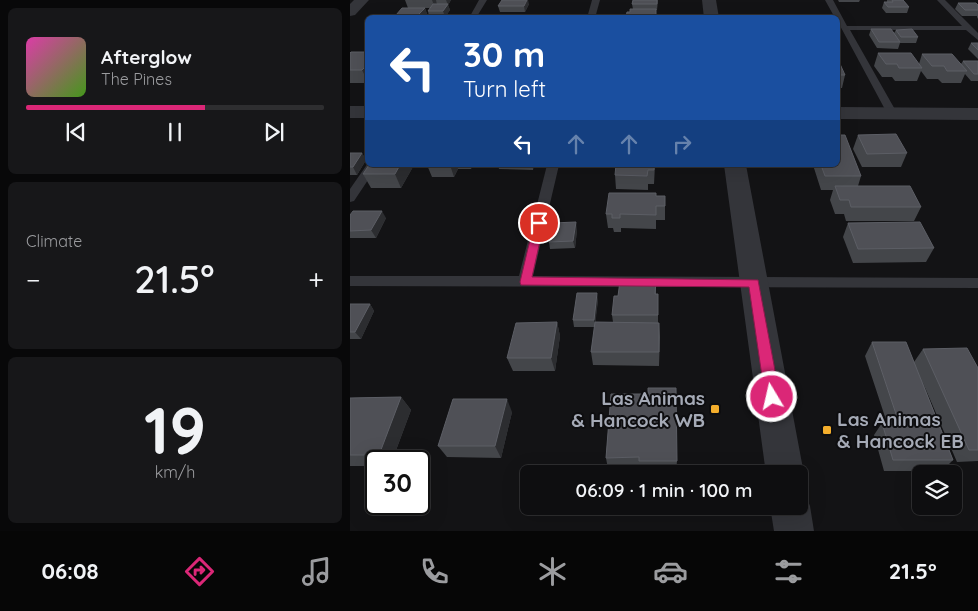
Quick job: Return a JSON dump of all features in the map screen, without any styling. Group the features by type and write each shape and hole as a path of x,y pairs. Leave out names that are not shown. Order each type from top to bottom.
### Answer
{"street":[{"path":"350,12 362,0"},
{"path":"709,0 712,15"},
{"path":"350,112 365,112"},
{"path":"840,113 978,114"},
{"path":"735,167 784,465"},
{"path":"791,515 794,531"}],"lane":[{"path":"474,15 483,0"},
{"path":"592,15 596,0"},
{"path":"829,0 838,15"},
{"path":"941,0 978,38"},
{"path":"840,19 892,113"},
{"path":"845,28 969,28"},
{"path":"350,198 371,167"},
{"path":"525,282 553,167"},
{"path":"350,281 978,283"}],"building":[{"path":"502,0 527,0 524,6 498,6"},
{"path":"633,0 657,0 657,4 632,4"},
{"path":"892,0 903,0 909,7 888,7 884,2 893,2"},
{"path":"958,3 976,3 978,10 965,10"},
{"path":"433,4 448,4 443,11 428,11"},
{"path":"402,8 425,8 418,15 396,15"},
{"path":"630,9 656,9 656,15 626,15 627,12 630,12"},
{"path":"871,29 891,29 900,42 879,42"},
{"path":"912,29 918,37 901,37 896,30"},
{"path":"971,43 978,43 978,50"},
{"path":"365,52 365,67 362,70 350,70 350,53"},
{"path":"878,53 911,53 922,68 899,68 897,64 886,64"},
{"path":"922,54 952,54 967,71 947,71 944,66 932,66"},
{"path":"963,61 978,61 978,74 974,74"},
{"path":"840,64 845,75 840,75"},
{"path":"896,134 907,153 867,154 858,135"},
{"path":"840,135 845,135 861,176 825,176 822,167 840,167"},
{"path":"350,153 362,153 353,167 350,167"},
{"path":"368,167 399,167 395,174 363,174"},
{"path":"616,167 654,167 654,170 648,170 647,176 615,175"},
{"path":"835,186 910,186 921,207 851,207 849,200 840,200"},
{"path":"609,193 656,193 656,196 665,196 665,206 656,206 656,215 620,214 620,218 612,218 612,214 606,214"},
{"path":"353,211 382,211 371,230 350,231 350,215"},
{"path":"576,222 573,241 549,242 552,223"},
{"path":"920,222 934,248 858,249 848,223"},
{"path":"620,281 656,281 655,294 658,294 658,315 612,315 614,296 618,296"},
{"path":"577,293 597,293 594,320 573,320"},
{"path":"350,304 370,304 355,332 350,332"},
{"path":"557,322 551,358 507,358 516,323"},
{"path":"595,322 659,323 659,352 591,352"},
{"path":"872,342 906,342 953,460 893,460 882,423 899,423"},
{"path":"967,348 978,368 978,450 969,450 923,349"},
{"path":"648,388 676,388 677,461 639,461 639,457 606,458 611,394 648,394"},
{"path":"401,397 381,450 365,450 365,455 350,455 350,398"},
{"path":"453,399 507,399 495,446 438,446"}],"place":[{"name":"Las Animas & Hancock WB","path":"715,409"},
{"name":"Las Animas & Hancock EB","path":"827,430"}],"route":[{"path":"539,223 525,282 754,283 772,397"}]}
